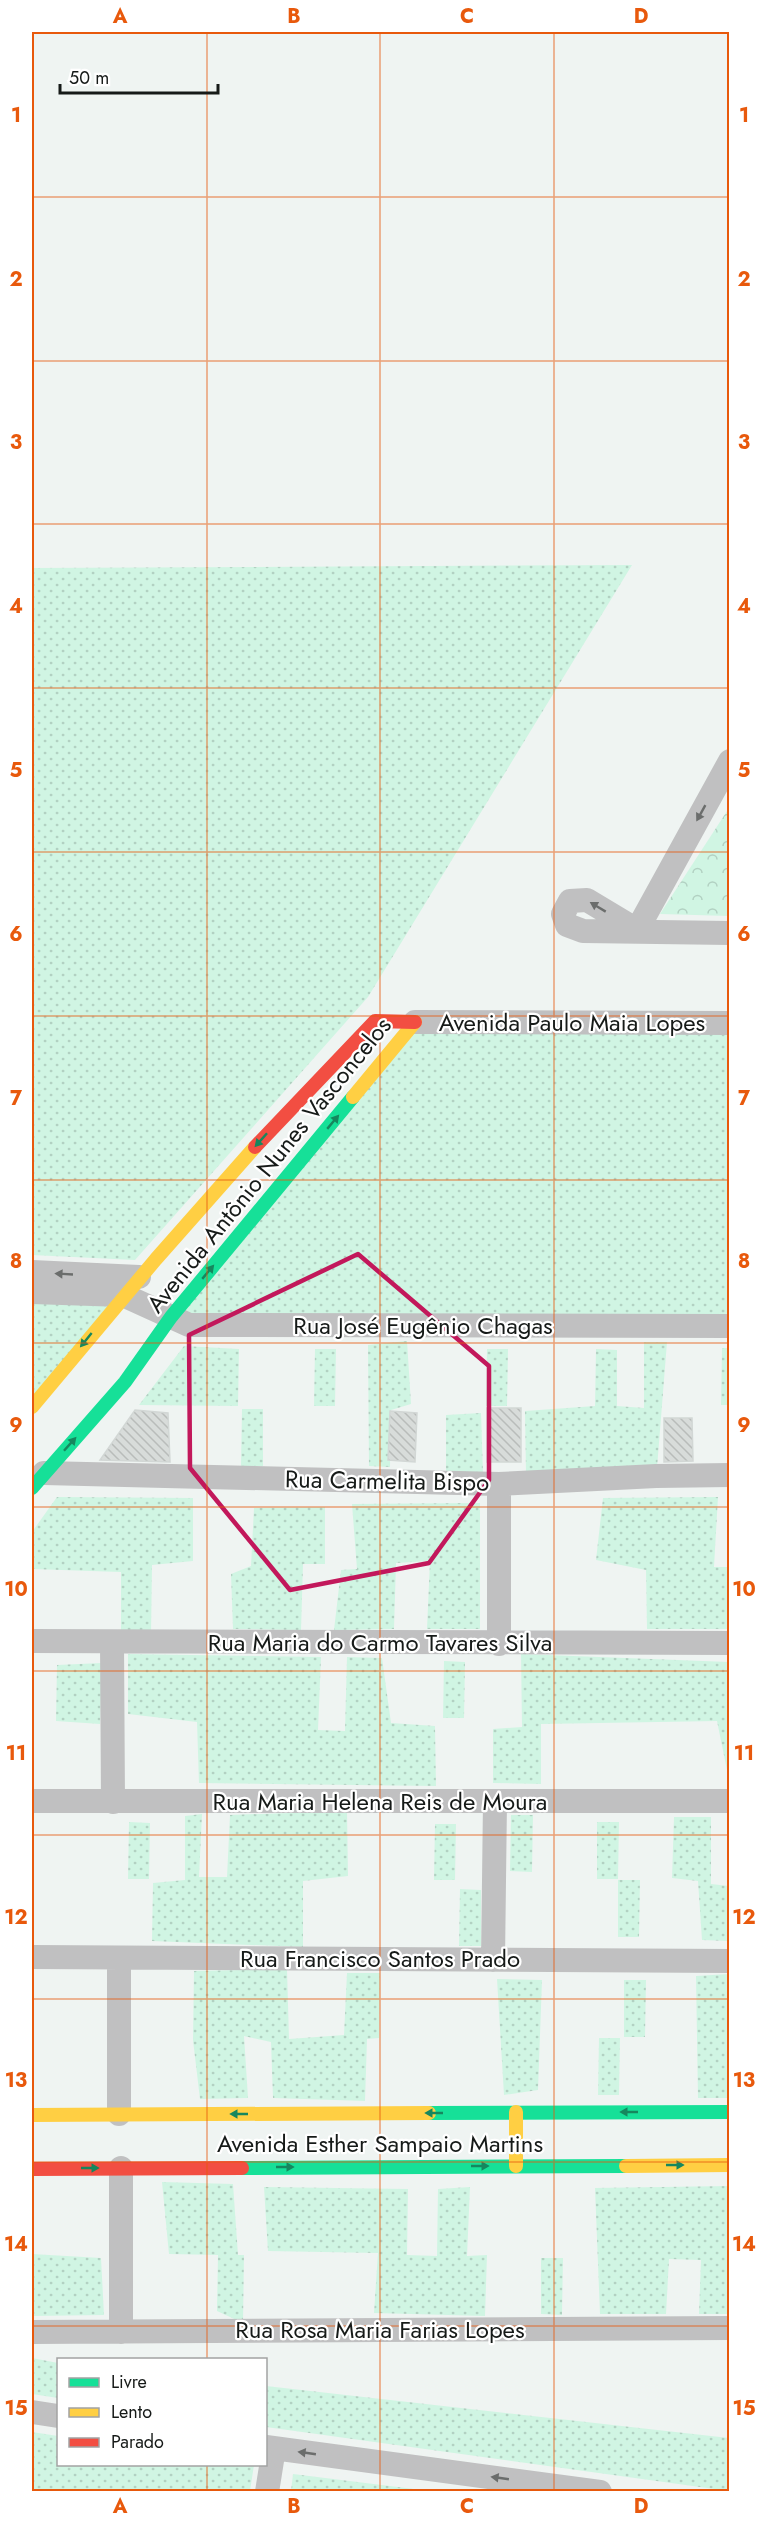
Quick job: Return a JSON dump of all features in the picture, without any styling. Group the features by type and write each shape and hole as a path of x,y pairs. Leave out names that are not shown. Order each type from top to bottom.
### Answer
{"street":[{"path":"729,761 637,930 729,933"},
{"name":"Avenida Antônio Nunes Vasconcelos","path":"32,1407 131,1286 301,1096 375,1021 415,1022"},
{"name":"Avenida Paulo Maia Lopes","path":"415,1022 729,1023"},
{"name":"Avenida Antônio Nunes Vasconcelos","path":"38,1480 125,1382 171,1317 415,1022"},
{"path":"32,1272 131,1286"},
{"path":"32,1292 131,1286"},
{"name":"Rua José Eugênio Chagas","path":"131,1286 171,1317 189,1325 729,1326"},
{"name":"Rua Carmelita Bispo","path":"38,1480 499,1484 656,1476 729,1475"},
{"path":"499,1484 499,1644"},
{"name":"Rua Maria do Carmo Tavares Silva","path":"32,1641 729,1643"},
{"path":"112,1642 113,1802"},
{"name":"Rua Maria Helena Reis de Moura","path":"32,1801 729,1801"},
{"path":"493,1960 495,1802"},
{"name":"Rua Francisco Santos Prado","path":"32,1957 729,1960"},
{"path":"119,1958 119,2114"},
{"path":"516,2112 516,2166"},
{"name":"Avenida Esther Sampaio Martins","path":"32,2115 729,2112"},
{"name":"Avenida Esther Sampaio Martins","path":"32,2169 729,2165"},
{"path":"121,2168 121,2332"},
{"name":"Rua Rosa Maria Farias Lopes","path":"32,2332 729,2328"},
{"path":"32,2412 57,2416"},
{"path":"267,2492 269,2448 600,2492"}],"highlighted area":[{"path":"358,1254 489,1366 489,1480 429,1563 290,1590 190,1468 189,1335"}],"green space":[{"path":"632,565 368,997 135,1260 32,1255 32,568"},
{"path":"729,808 729,916 660,914"},
{"path":"415,1022 729,1023 729,1326 171,1317"},
{"path":"32,1292 123,1295 32,1408"},
{"path":"407,1341 411,1404 391,1410 390,1467 369,1466 368,1345"},
{"path":"644,1342 667,1342 657,1468 526,1473 525,1411 595,1406 596,1349 617,1350 617,1406 644,1408"},
{"path":"184,1346 239,1349 238,1406 139,1405"},
{"path":"722,1348 729,1348 729,1405 721,1405"},
{"path":"315,1349 336,1349 335,1406 314,1406"},
{"path":"487,1349 508,1349 507,1406 486,1406"},
{"path":"242,1409 263,1409 263,1466 241,1466"},
{"path":"481,1413 483,1474 446,1472 446,1415"},
{"path":"57,1497 193,1498 193,1561 152,1565 151,1634 121,1632 121,1572 32,1569 32,1532"},
{"path":"718,1497 714,1567 729,1567 729,1629 647,1629 646,1570 596,1560 603,1498"},
{"path":"480,1503 480,1629 427,1629 430,1561 396,1563 394,1629 334,1630 341,1570 357,1569 352,1504"},
{"path":"325,1507 325,1564 303,1564 301,1630 233,1629 231,1574 251,1566 254,1508"},
{"path":"128,1654 321,1657 318,1730 345,1731 347,1657 382,1658 391,1723 435,1726 436,1786 199,1783 197,1722 128,1714"},
{"path":"521,1654 729,1662 729,1780 717,1721 541,1724 541,1784 493,1783 493,1729 522,1727"},
{"path":"444,1661 465,1662 464,1718 443,1718"},
{"path":"102,1663 100,1724 56,1721 57,1665"},
{"path":"347,1811 348,1876 303,1881 303,1947 152,1941 153,1883 185,1880 185,1816 202,1814 199,1877 227,1877 230,1815"},
{"path":"511,1815 533,1815 532,1872 510,1871"},
{"path":"674,1817 711,1817 711,1884 729,1886 729,1941 702,1940 698,1881 672,1878"},
{"path":"129,1822 150,1823 149,1879 128,1879"},
{"path":"597,1822 619,1822 618,1879 597,1879"},
{"path":"435,1824 456,1824 455,1880 434,1880"},
{"path":"618,1880 640,1880 639,1937 618,1937"},
{"path":"460,1889 481,1890 481,1946 459,1946"},
{"path":"287,1969 289,2039 344,2035 347,1973 380,1973 379,2038 367,2039 365,2101 273,2098 271,2042 244,2036 248,2098 200,2099 193,2040 194,1971"},
{"path":"729,1974 729,2098 698,2098 696,1976"},
{"path":"497,1979 542,1980 538,2090 504,2095"},
{"path":"624,1980 646,1980 645,2037 624,2037"},
{"path":"599,2038 620,2038 619,2095 598,2095"},
{"path":"162,2182 233,2184 238,2255 244,2255 243,2323 217,2311 218,2255 169,2254"},
{"path":"729,2186 729,2314 699,2314 701,2260 669,2259 666,2314 600,2314 595,2188"},
{"path":"264,2187 408,2189 407,2255 437,2256 438,2189 470,2187 467,2256 487,2255 485,2316 374,2313 378,2253 268,2251"},
{"path":"32,2254 101,2258 104,2315 32,2316"},
{"path":"541,2258 563,2258 562,2315 541,2314"},
{"path":"32,2358 57,2363 57,2398 32,2394"},
{"path":"267,2386 729,2438 729,2491 267,2427"},
{"path":"32,2432 57,2436 57,2466 254,2466 250,2491 32,2491"},
{"path":"293,2474 430,2491 291,2491"}],"building":[{"path":"487,1408 521,1408 521,1462 487,1462"},
{"path":"135,1410 168,1413 170,1462 100,1460"},
{"path":"390,1411 417,1413 415,1462 388,1460"},
{"path":"664,1418 692,1418 693,1461 664,1462"}],"traffic: fast":[{"path":"32,1488 125,1382 171,1317 353,1097"},
{"path":"429,2113 730,2112"},
{"path":"242,2168 626,2166"}],"traffic: slow":[{"path":"353,1097 415,1022"},
{"path":"32,1407 156,1259 255,1147"},
{"path":"516,2112 516,2166"},
{"path":"32,2115 429,2113"},
{"path":"626,2166 730,2165"}],"traffic: jam":[{"path":"255,1147 375,1021 415,1022"},
{"path":"32,2169 242,2168"}]}
